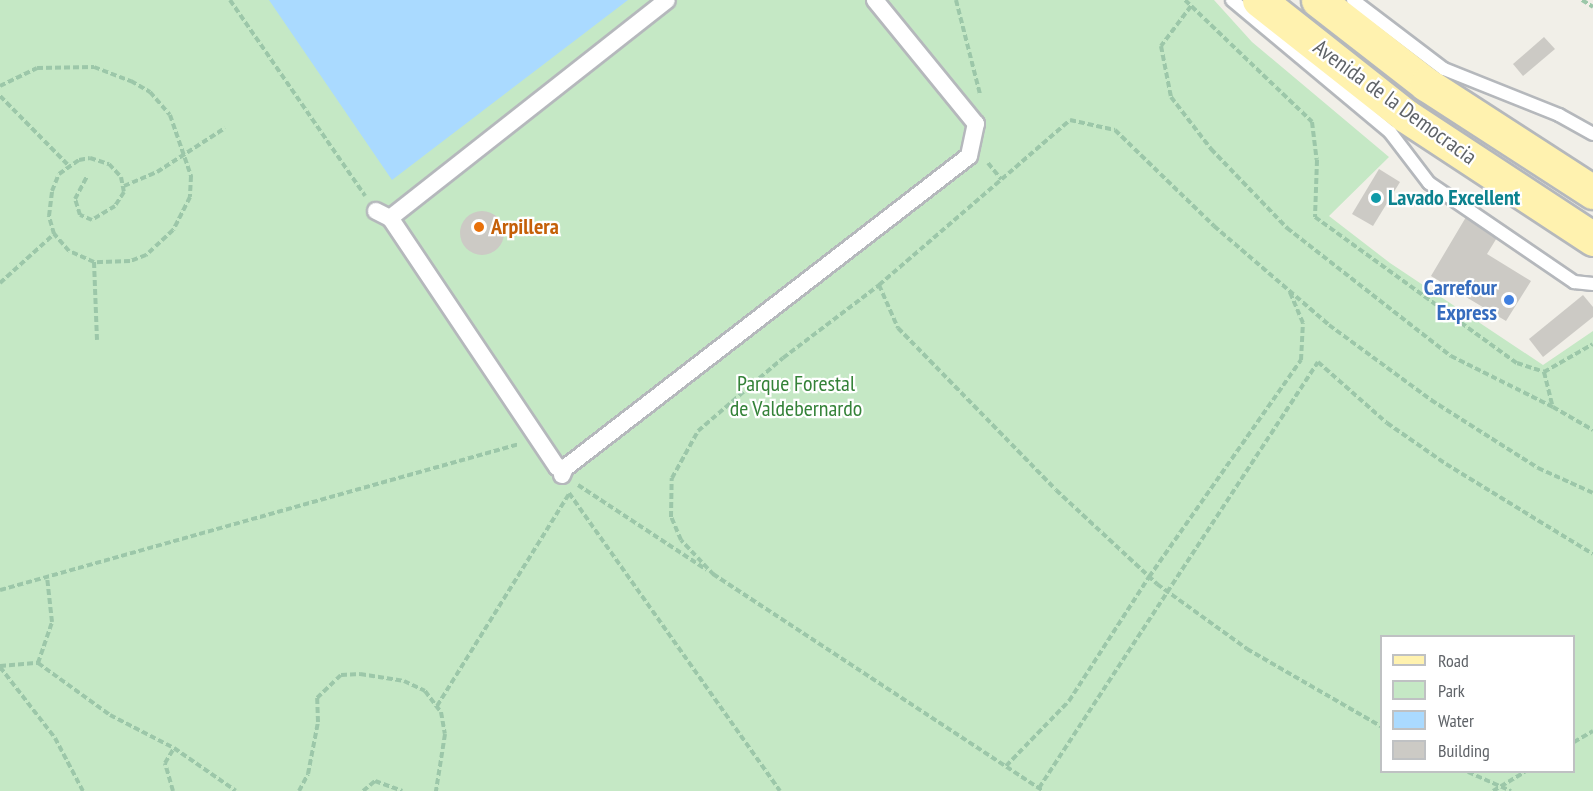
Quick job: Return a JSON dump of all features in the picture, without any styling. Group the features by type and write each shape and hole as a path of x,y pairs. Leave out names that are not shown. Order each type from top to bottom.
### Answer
{"main road":[{"name":"Avenida de la Democracia","path":"1260,0 1406,116 1593,239"},
{"name":"Avenida de la Democracia","path":"1318,0 1426,84 1593,192"}],"street":[{"path":"667,0 383,215 556,467 564,471 969,156 976,148 987,124"},
{"path":"875,0 976,124 976,148"}],"lane":[{"path":"1232,0 1390,132 1429,183 1574,282 1593,284"},
{"path":"1353,0 1444,69 1559,116 1593,134"}],"path":[{"path":"230,0 383,215"},
{"path":"956,0 987,124"},
{"path":"1185,0 1312,122 1317,160 1315,217 1517,363 1544,372 1593,344"},
{"path":"1582,0 1593,7"},
{"path":"1191,6 1161,46 1171,97 1211,149 1287,228 1451,356 1553,407 1593,430"},
{"path":"0,86 37,68 94,67 131,81 150,93 170,115 185,153 191,176 190,197 173,230 154,249 130,261 94,262 69,251 54,234 50,216 52,191 59,174 69,166 90,158 101,160 117,171 124,186"},
{"path":"0,96 69,166"},
{"path":"714,575 681,540 671,517 672,478 698,431 783,358 879,285 1000,178 1070,120 1115,130 1214,226 1290,292 1431,400 1538,468 1593,493"},
{"path":"87,176 75,199 76,209 86,218 98,218 115,206 124,186 157,172 225,128"},
{"path":"976,148 1000,178"},
{"path":"0,283 54,234"},
{"path":"94,262 98,340"},
{"path":"879,285 898,328 1056,490 1149,577 1247,650 1380,726"},
{"path":"1006,766 1069,702 1149,577 1301,360 1304,323 1290,292"},
{"path":"564,471 714,575 1041,790 1318,362 1387,423 1446,464 1593,554"},
{"path":"1544,372 1553,407"},
{"path":"0,590 521,444"},
{"path":"564,471 569,494 780,791"},
{"path":"436,706 569,494"},
{"path":"38,663 52,622 47,577"},
{"path":"0,666 38,663 110,715 174,748 236,791"},
{"path":"0,666 55,738 82,791"},
{"path":"299,791 308,774 318,722 317,698 340,675 404,681 425,691 436,706 445,734 436,791"},
{"path":"1575,741 1593,731"},
{"path":"173,791 165,763 174,748"},
{"path":"1472,773 1511,791"},
{"path":"1493,791 1522,773"},
{"path":"363,791 375,781 402,791"}],"green space":[{"name":"Parque Forestal de Valdebernardo","path":"0,0 1214,0 1252,42 1389,157 1329,216 1390,263 1543,365 1593,331 1593,791 0,791"}],"water":[{"path":"269,0 628,0 392,180"}],"building":[{"path":"1544,37 1555,49 1523,76 1513,64"},
{"name":"Lavado Excellent","path":"1379,169 1400,182 1373,226 1352,214"},
{"path":"482,211 497,218 504,233 497,248 482,255 467,248 460,233 467,218"},
{"path":"1466,217 1498,236 1487,254 1531,281 1506,321 1431,276"},
{"path":"1583,295 1593,307 1593,317 1543,357 1529,339"}],"place":[{"name":"Lavado Excellent","path":"1376,198"},
{"name":"Arpillera","path":"479,227"},
{"name":"Carrefour Express","path":"1509,300"}]}
